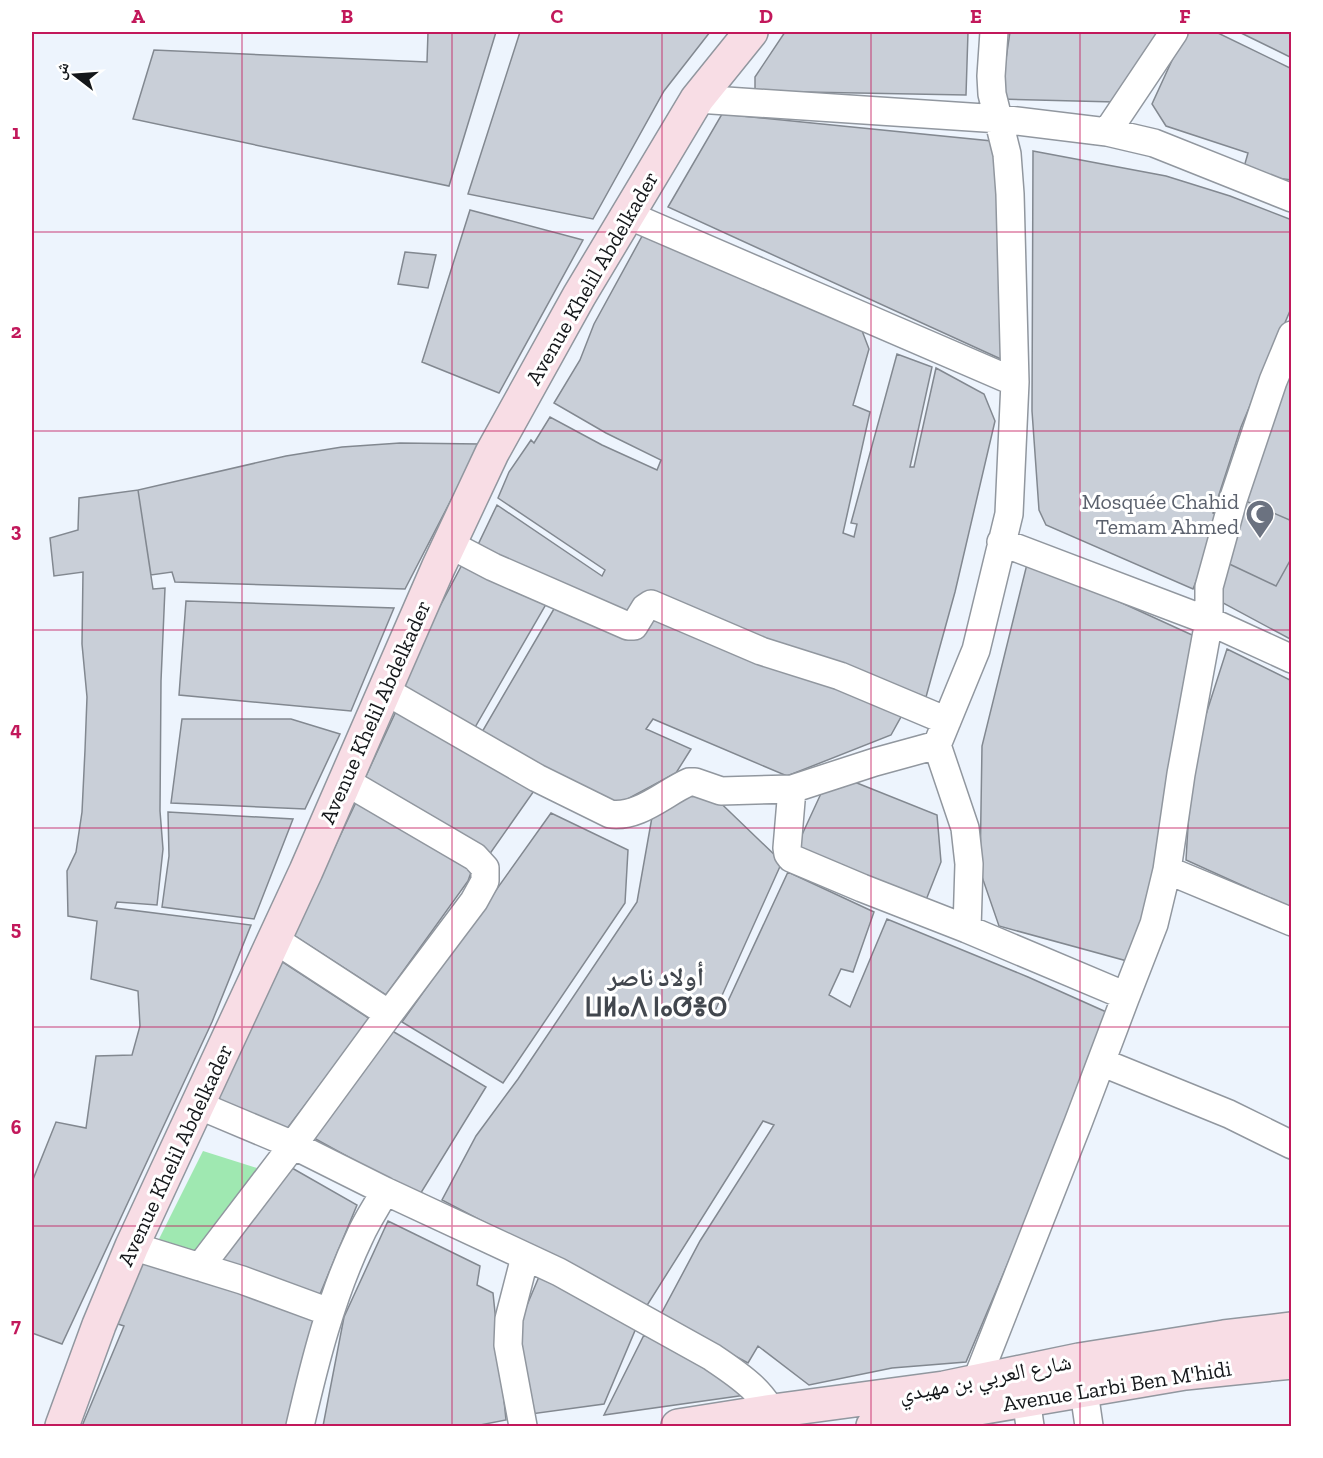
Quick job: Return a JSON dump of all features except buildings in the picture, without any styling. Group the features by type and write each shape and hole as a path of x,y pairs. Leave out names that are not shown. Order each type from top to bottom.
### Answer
{"street":[{"name":"Avenue Khelil Abdelkader","path":"62,1426 99,1325 132,1246 274,939 448,544 492,453 579,296 697,99 751,32"},
{"path":"967,929 969,864 965,828 942,733 976,650 1009,514 1015,382 1007,154 992,94 990,76 994,32"},
{"path":"1107,132 1174,32"},
{"path":"697,99 1000,119 1107,132 1154,143 1292,198"},
{"path":"628,215 1015,382"},
{"path":"973,1396 1154,924 1167,870 1181,774 1209,621 1209,587 1233,500 1273,381 1291,338"},
{"path":"1001,542 1209,621 1292,659"},
{"path":"448,544 493,567 628,626 634,626 651,604 761,651 840,676 942,733"},
{"path":"384,690 537,778 610,814 633,813 689,782 721,791 792,789 875,762 942,733"},
{"path":"200,1267 474,901 485,881 485,868 475,857 345,781"},
{"path":"792,789 787,848 791,858 1126,996"},
{"path":"1167,870 1292,922"},
{"path":"274,939 389,1014"},
{"path":"1101,1062 1229,1114 1292,1145"},
{"path":"198,1105 293,1145 559,1272 712,1357 736,1373 754,1388 775,1419"},
{"path":"300,1426 329,1312 361,1233 386,1191"},
{"path":"132,1246 242,1280 329,1312"},
{"path":"523,1426 508,1345 508,1319 525,1257"},
{"name":"شارع العربي بن مهيدي","path":"678,1426 775,1419 861,1400 973,1396 1082,1375 1224,1337 1292,1329"},
{"name":"Avenue Larbi Ben M'hidi","path":"873,1426 973,1396 1028,1413 1082,1375 1185,1373 1292,1362"},
{"path":"1082,1375 1089,1426"}],"green space":[{"path":"203,1151 257,1168 247,1189 197,1259 157,1243"}],"place":[{"name":"Mosquée Chahid Temam Ahmed","path":"1260,540"}],"district":[{"name":"أولاد ناصر ⵡⵍⴰⴷ ⵏⴰⵚⴻⵔ","path":"656,992"}]}
